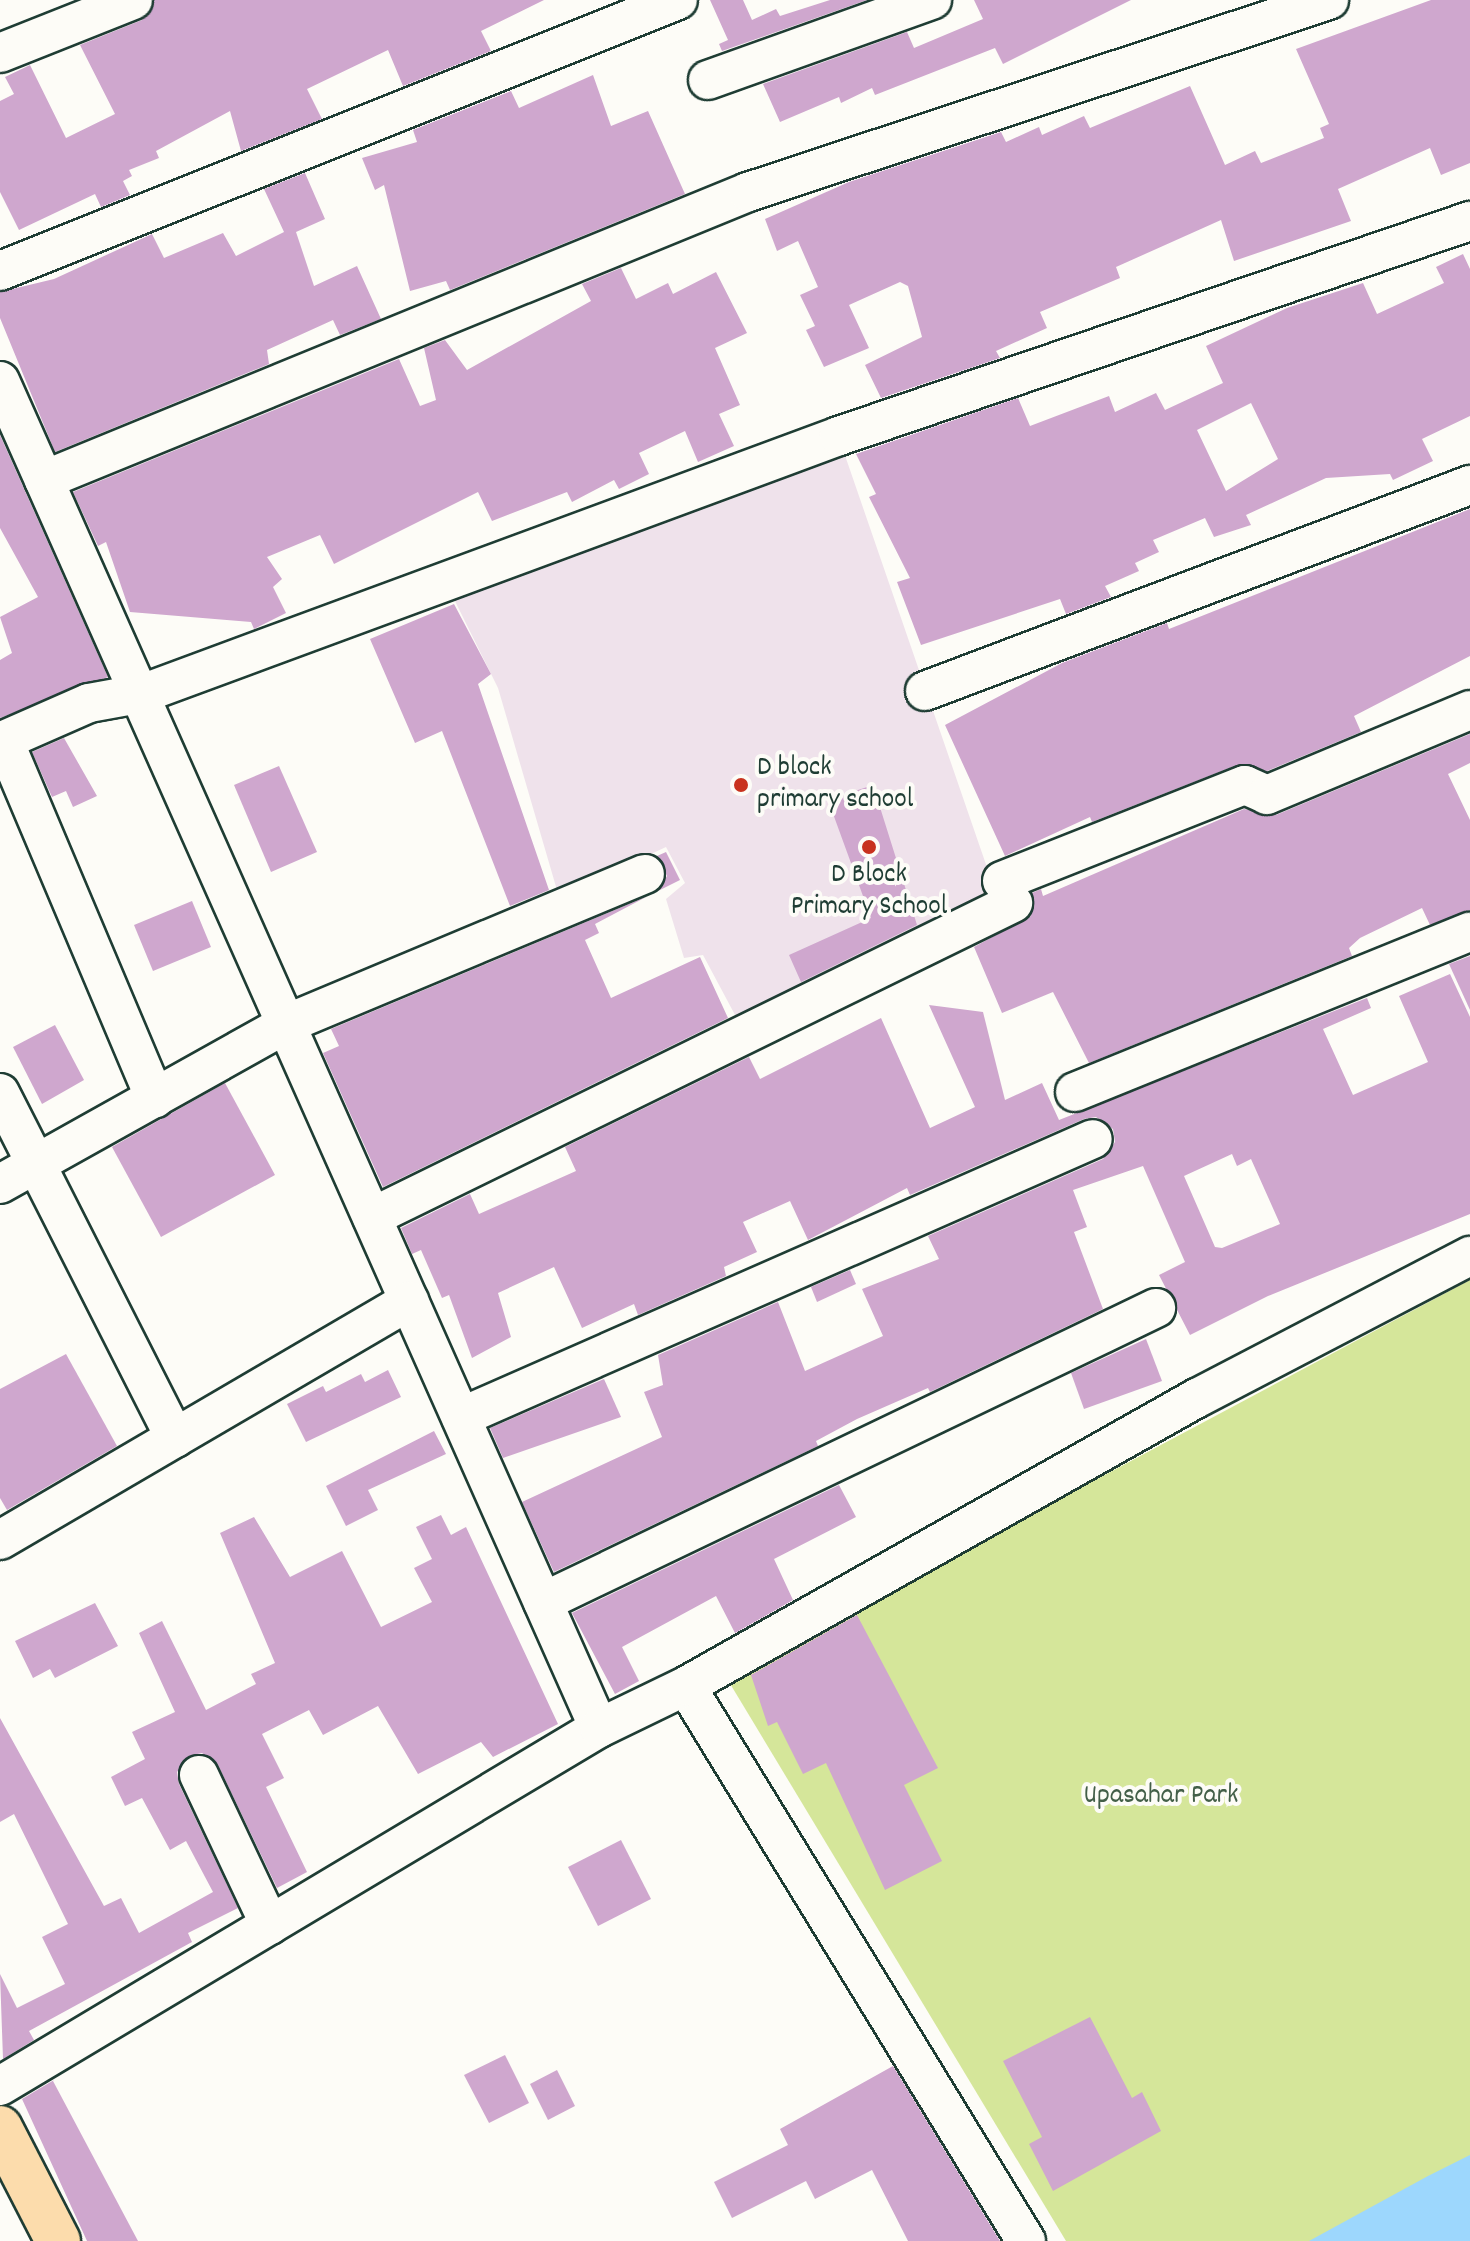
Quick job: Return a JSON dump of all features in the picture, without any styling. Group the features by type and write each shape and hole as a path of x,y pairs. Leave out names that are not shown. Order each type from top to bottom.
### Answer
{"highway":[{"path":"0,2128 58,2241"}],"street":[{"path":"0,53 133,0"},
{"path":"0,271 678,0"},
{"path":"708,80 932,0"},
{"path":"44,480 748,192 1329,0"},
{"path":"155,1098 2,741 89,703 144,693 839,436 1470,221"},
{"path":"0,381 144,693 286,1024 599,1728"},
{"path":"925,691 1470,485"},
{"path":"372,1217 1008,892 1245,785 1267,795 1470,710"},
{"path":"0,1184 286,1024 645,874"},
{"path":"1075,1092 1470,932"},
{"path":"0,1093 33,1166 175,1438"},
{"path":"461,1417 1093,1139"},
{"path":"0,2086 599,1728 686,1686 1197,1398 1470,1256"},
{"path":"0,1540 409,1301"},
{"path":"543,1602 1156,1308"},
{"path":"686,1686 1026,2241"},
{"path":"199,1775 270,1925"}],"shaded area":[{"name":"D block primary school","path":"839,438 1001,908 742,1028 703,955 684,958 666,899 685,883 666,847 559,897 498,688 447,585"}],"green space":[{"name":"Upasahar Park","path":"1470,1280 1470,2241 1066,2241 726,1677"}],"water":[{"path":"1470,2155 1470,2241 1309,2241 1428,2176"}],"building":[{"path":"154,0 544,0 481,31 491,51 403,86 388,50 307,89 322,119 241,151 230,111 156,151 159,158 129,170 132,176 123,181 130,195 101,207 95,194 19,230 0,192 0,101 14,94 5,77 30,65 66,138 115,114 80,45 142,20"},
{"path":"710,0 743,0 752,20 776,9 780,16 830,0 867,0 722,51 719,44 728,40"},
{"path":"974,0 1131,0 1003,64 995,48 875,95 872,88 841,103 839,97 780,122 763,84 907,32 914,48 983,19"},
{"path":"1431,0 1470,0 1470,163 1441,175 1430,148 1338,189 1351,221 1234,261 1221,220 1116,267 1120,278 1040,312 1047,328 996,351 1000,358 881,398 865,365 922,337 908,286 900,282 849,305 869,348 824,367 806,330 815,326 800,295 818,287 798,241 777,251 765,219 849,182 1001,132 1006,142 1039,127 1042,135 1084,116 1090,128 1190,86 1225,165 1255,151 1261,163 1324,138 1320,128 1329,124 1296,49"},
{"path":"593,75 611,126 648,111 685,194 450,290 446,281 410,291 384,185 375,190 362,158 417,142 413,130 511,91 519,108"},
{"path":"305,173 325,219 296,232 314,286 357,266 381,319 340,335 333,320 267,350 269,364 55,452 0,318 0,292 54,279 152,234 164,258 223,233 236,256 284,232 264,189"},
{"path":"1463,254 1470,269 1470,416 1422,439 1433,461 1393,480 1390,474 1326,478 1246,515 1251,525 1214,537 1205,518 1153,540 1159,552 1135,563 1139,571 1105,586 1111,597 1066,614 1060,599 921,645 897,582 910,578 869,497 876,494 856,454 1018,398 1030,426 1109,396 1115,412 1156,393 1165,410 1223,383 1206,346 1287,308 1363,283 1377,314 1444,283 1436,267","holes":["1251,403 1278,459 1226,491 1197,430"]},
{"path":"621,268 636,299 668,283 673,294 716,272 747,333 715,348 740,405 719,414 734,446 698,462 685,431 639,453 649,474 619,489 614,480 572,502 567,492 492,521 478,492 334,564 320,535 267,557 282,579 273,587 286,613 254,629 251,622 130,612 106,542 98,546 73,492 399,359 420,406 436,400 424,348 445,340 467,370 591,301 582,284"},
{"path":"0,435 108,677 0,718 0,660 12,653 0,617 38,597 0,528"},
{"path":"1470,509 1470,656 1354,716 1361,732 1267,771 1237,765 1092,822 1090,817 1005,856 945,725 1062,663 1167,623 1169,629"},
{"path":"454,604 491,674 478,684 549,890 510,906 442,731 415,743 370,639"},
{"path":"1470,734 1470,763 1448,774 1470,820 1470,910 1430,925 1422,908 1360,938 1349,948 1352,956 1089,1063 1053,992 1002,1013 974,947 1031,916 1032,893 1041,889 1043,896 1244,809 1276,815"},
{"path":"64,738 97,796 73,807 66,791 52,797 32,752"},
{"path":"279,766 317,852 271,872 234,785"},
{"path":"873,785 917,925 801,982 789,955 871,918 828,800"},
{"path":"666,852 680,880 658,891 667,876 657,856"},
{"path":"648,896 595,924 599,933 585,940 611,998 700,957 728,1018 383,1187 323,1053 339,1046 331,1029"},
{"path":"192,901 211,947 153,971 134,925"},
{"path":"1470,956 1470,1010 1449,964"},
{"path":"1450,974 1470,1017 1470,1214 1268,1296 1190,1335 1159,1275 1185,1262 1143,1166 1073,1190 1087,1227 1074,1232 1103,1309 930,1392 928,1388 857,1419 816,1441 818,1446 554,1572 522,1502 662,1437 644,1392 663,1385 658,1355 778,1302 805,1371 883,1336 862,1289 939,1259 928,1236 1103,1159 1115,1142 1113,1129 1096,1117 1084,1119 910,1195 907,1188 808,1240 790,1201 743,1222 757,1252 724,1267 726,1276 638,1315 634,1304 582,1328 554,1267 498,1293 511,1337 472,1358 449,1295 442,1298 421,1250 412,1254 401,1228 470,1194 479,1214 576,1171 565,1147 749,1057 760,1079 881,1018 930,1128 975,1107 929,1005 983,1012 1005,1100 1042,1083 1059,1120 1367,998 1371,1008 1323,1029 1353,1095 1428,1062 1399,996","holes":["1232,1154 1237,1166 1251,1159 1280,1224 1222,1248 1215,1247 1184,1176"]},
{"path":"55,1025 84,1080 42,1104 13,1047"},
{"path":"225,1083 275,1175 161,1237 112,1147"},
{"path":"850,1270 856,1284 817,1302 811,1287"},
{"path":"1146,1339 1162,1381 1084,1409 1071,1373"},
{"path":"66,1354 117,1446 7,1510 0,1498 0,1389"},
{"path":"388,1370 401,1397 306,1442 287,1404 323,1386 326,1392 361,1374 365,1382"},
{"path":"604,1379 621,1417 503,1458 490,1428"},
{"path":"434,1431 446,1454 368,1490 378,1510 346,1526 326,1486"},
{"path":"839,1485 856,1517 774,1559 793,1600 735,1633 716,1596 622,1647 639,1681 615,1694 572,1613"},
{"path":"441,1515 451,1535 466,1527 558,1724 493,1757 481,1742 418,1774 378,1706 323,1735 309,1710 262,1734 284,1778 266,1787 307,1872 277,1888 218,1765 202,1753 189,1756 177,1772 179,1784 238,1908 188,1933 192,1942 29,2031 34,2040 3,2059 0,1974 17,2008 65,1984 42,1937 68,1924 14,1814 0,1822 0,1718 104,1906 121,1898 139,1933 213,1892 186,1841 170,1850 142,1798 125,1806 111,1777 145,1759 132,1732 175,1712 139,1633 162,1621 206,1710 256,1684 251,1674 275,1663 220,1533 254,1517 290,1577 342,1551 381,1627 432,1602 414,1568 432,1559 416,1527"},
{"path":"95,1603 118,1646 55,1678 50,1669 33,1678 15,1641"},
{"path":"857,1615 938,1768 904,1785 942,1861 885,1890 826,1763 803,1774 777,1722 768,1726 751,1675"},
{"path":"621,1840 651,1899 598,1926 568,1867"},
{"path":"1090,2017 1132,2098 1142,2092 1161,2131 1053,2191 1029,2144 1042,2137 1003,2061"},
{"path":"505,2055 529,2103 489,2123 464,2075"},
{"path":"893,2066 1000,2241 908,2241 872,2170 815,2199 806,2181 732,2218 714,2182 788,2145 780,2129"},
{"path":"557,2070 575,2106 548,2120 530,2084"},
{"path":"54,2080 138,2241 87,2241 22,2099"}],"place":[{"name":"D block primary school","path":"741,785"},
{"name":"D Block Primary School","path":"869,847"}]}
